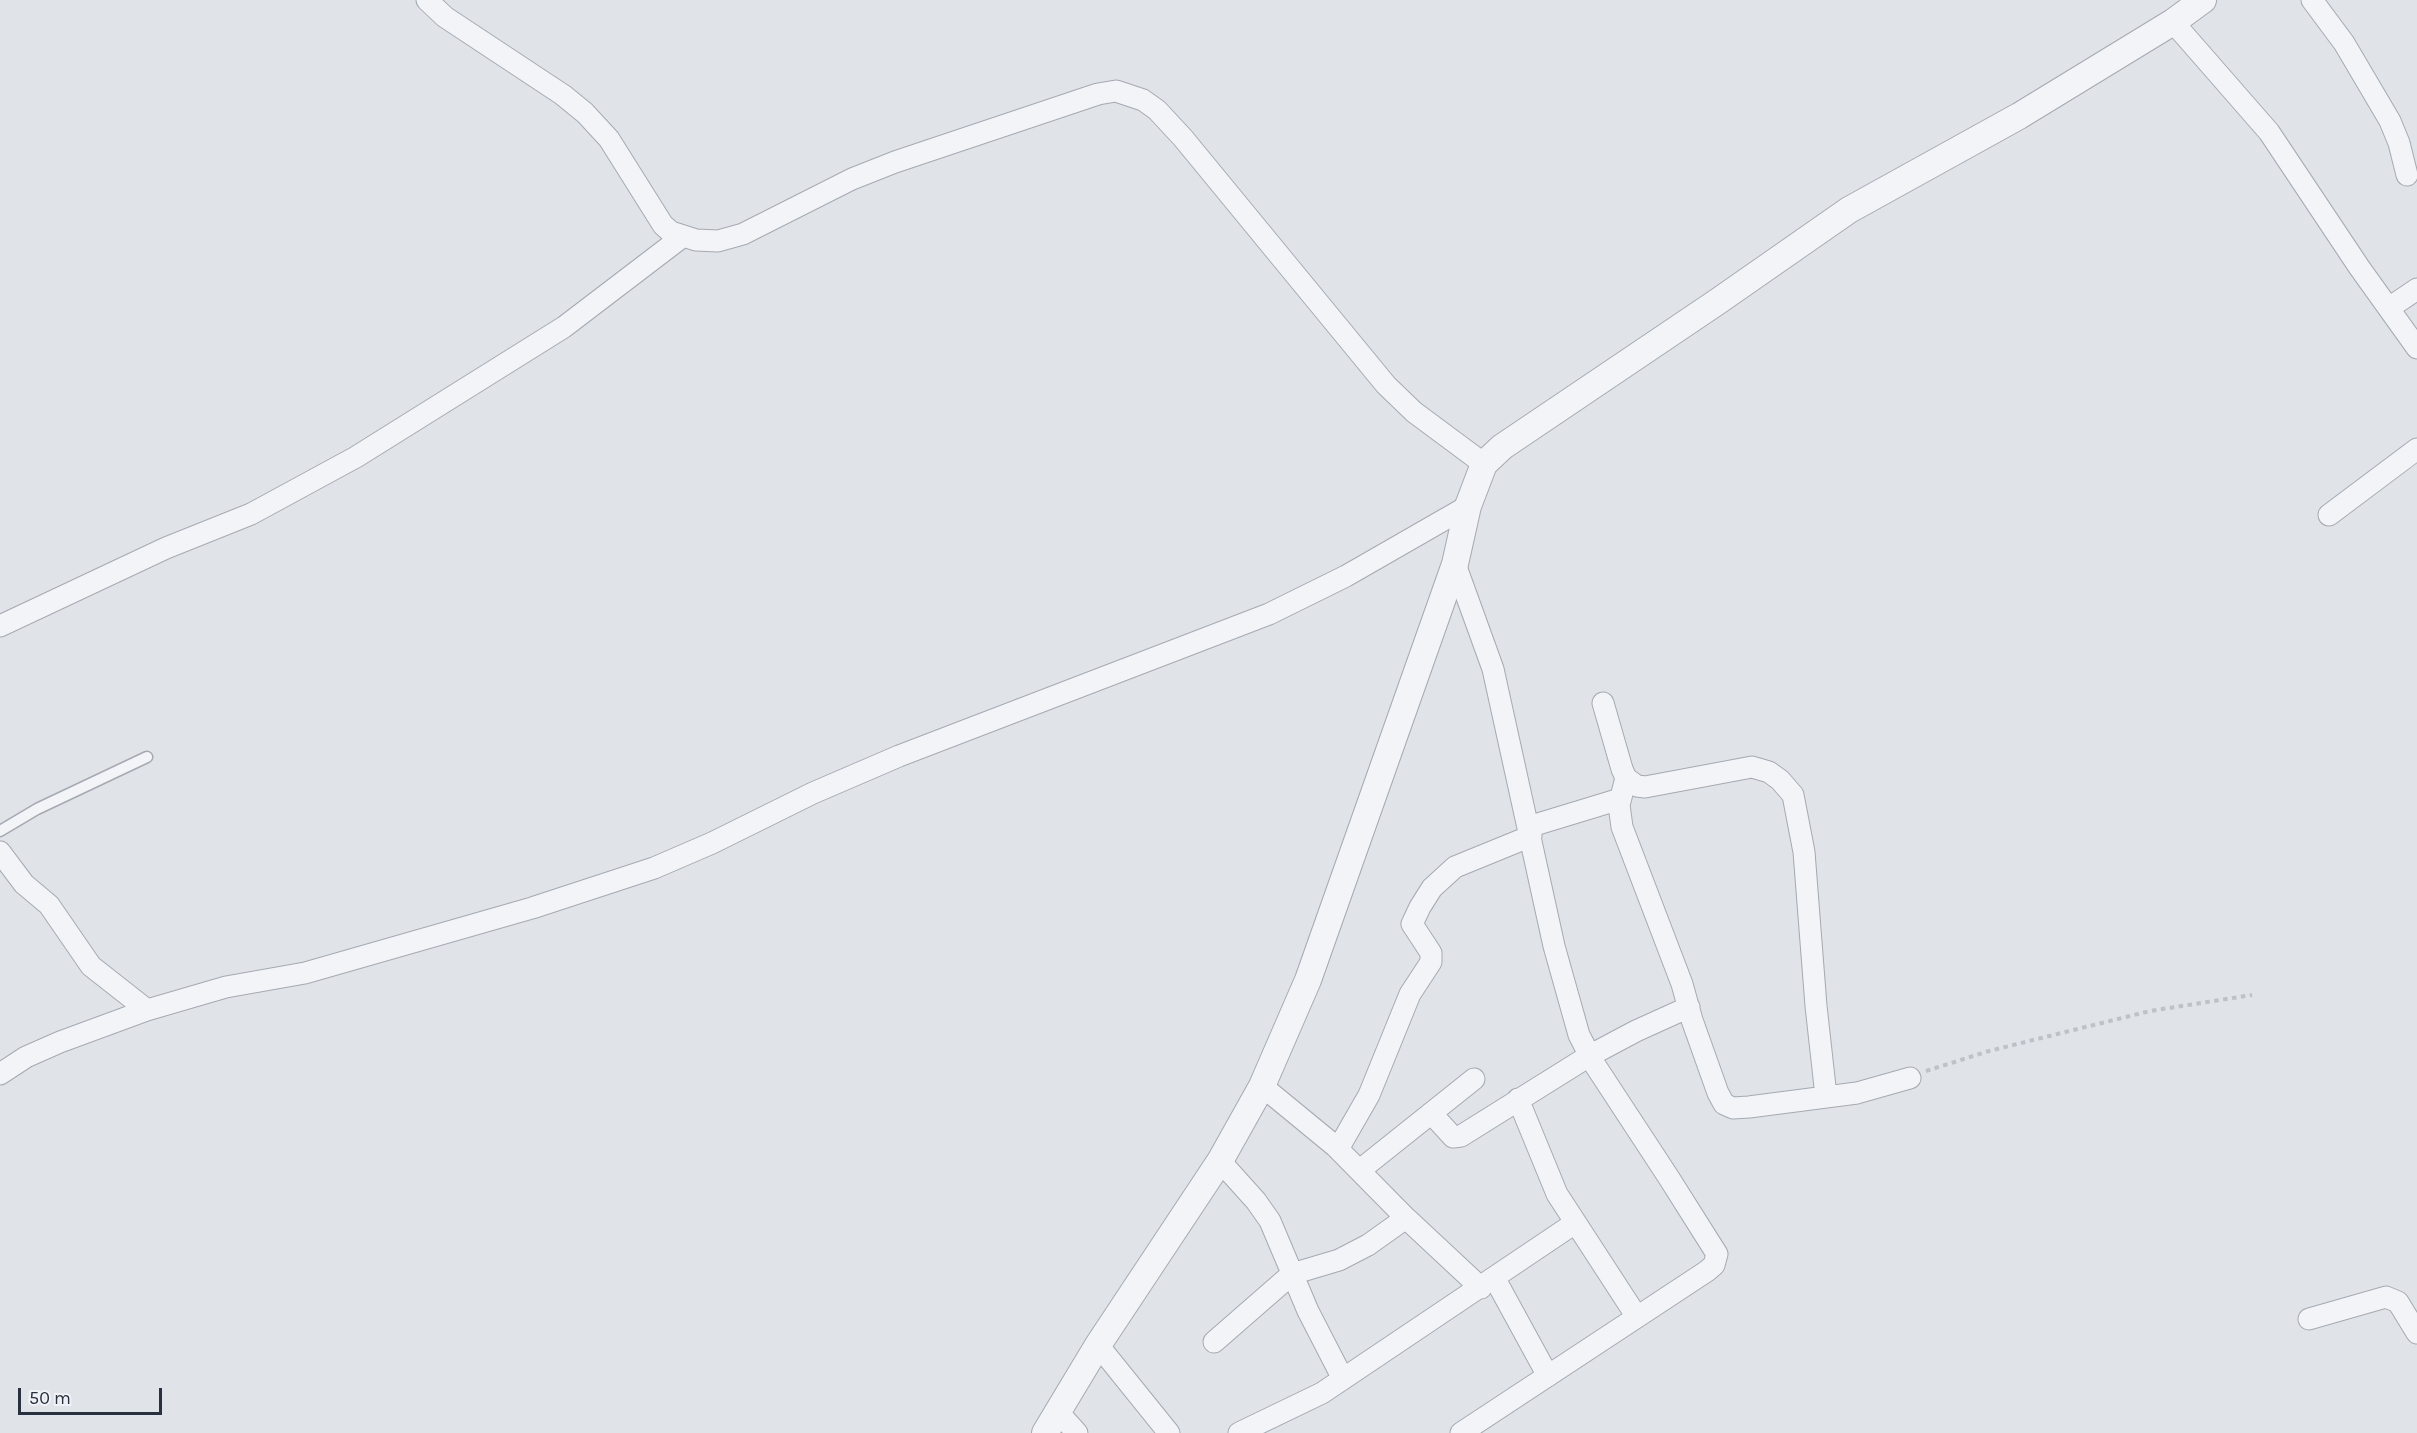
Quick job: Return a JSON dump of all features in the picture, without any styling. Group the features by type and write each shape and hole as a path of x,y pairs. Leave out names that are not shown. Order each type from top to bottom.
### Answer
{"street":[{"path":"427,0 445,17 564,95 585,113 609,139 663,225 682,237 718,241 743,234 852,179 895,162 1098,94 1116,91 1130,94 1157,110 1182,138 1386,385 1414,412 1484,464"},
{"path":"1077,1433 1051,1422 1098,1345 1220,1161 1262,1086 1308,980 1455,564 1468,506 1484,464 1502,447 1708,309 1849,210 2019,116 2173,22 2203,0"},
{"path":"2312,0 2344,43 2390,121 2407,175"},
{"path":"2173,22 2269,132 2417,348"},
{"path":"0,626 166,548 251,514 356,458 564,327 682,237"},
{"path":"2388,308 2417,289"},
{"path":"2329,515 2417,449"},
{"path":"0,1074 43,1049 147,1010 226,987 305,973 532,909 654,868 712,843 813,793 899,756 1269,614 1346,576 1468,506"},
{"path":"1455,564 1493,669 1565,986 1579,1035 1589,1056 1717,1254 1714,1265 1707,1270 1461,1433"},
{"path":"1602,703 1626,778 1620,799 1619,816 1622,827 1682,984 1718,1093 1728,1107 1749,1107 1879,1088 1910,1078"},
{"path":"1626,778 1637,786 1645,787 1752,766 1769,772 1787,786 1796,805 1804,852 1816,1006 1826,1096"},
{"path":"1338,1149 1369,1095 1410,994 1431,962 1431,953 1412,924 1432,888 1455,867 1474,857 1530,831 1620,799"},
{"path":"0,852 24,884 49,905 92,966 147,1010"},
{"path":"1431,1113 1449,1134 1457,1137 1589,1056 1689,1007"},
{"path":"1360,1170 1474,1079"},
{"path":"1262,1086 1338,1149 1406,1218 1488,1283 1548,1376"},
{"path":"1518,1099 1545,1169 1575,1223 1637,1317"},
{"path":"1220,1161 1256,1201 1269,1221 1308,1311 1343,1379"},
{"path":"1214,1342 1292,1274 1339,1260 1368,1245 1406,1218"},
{"path":"1239,1433 1322,1393 1575,1223"},
{"path":"2309,1319 2386,1296 2398,1302 2417,1333"},
{"path":"1098,1345 1169,1433"}],"lane":[{"path":"0,831 37,809 147,758"}],"path":[{"path":"1910,1078 1930,1069 1989,1050 2086,1026 2150,1011 2252,994"}]}
